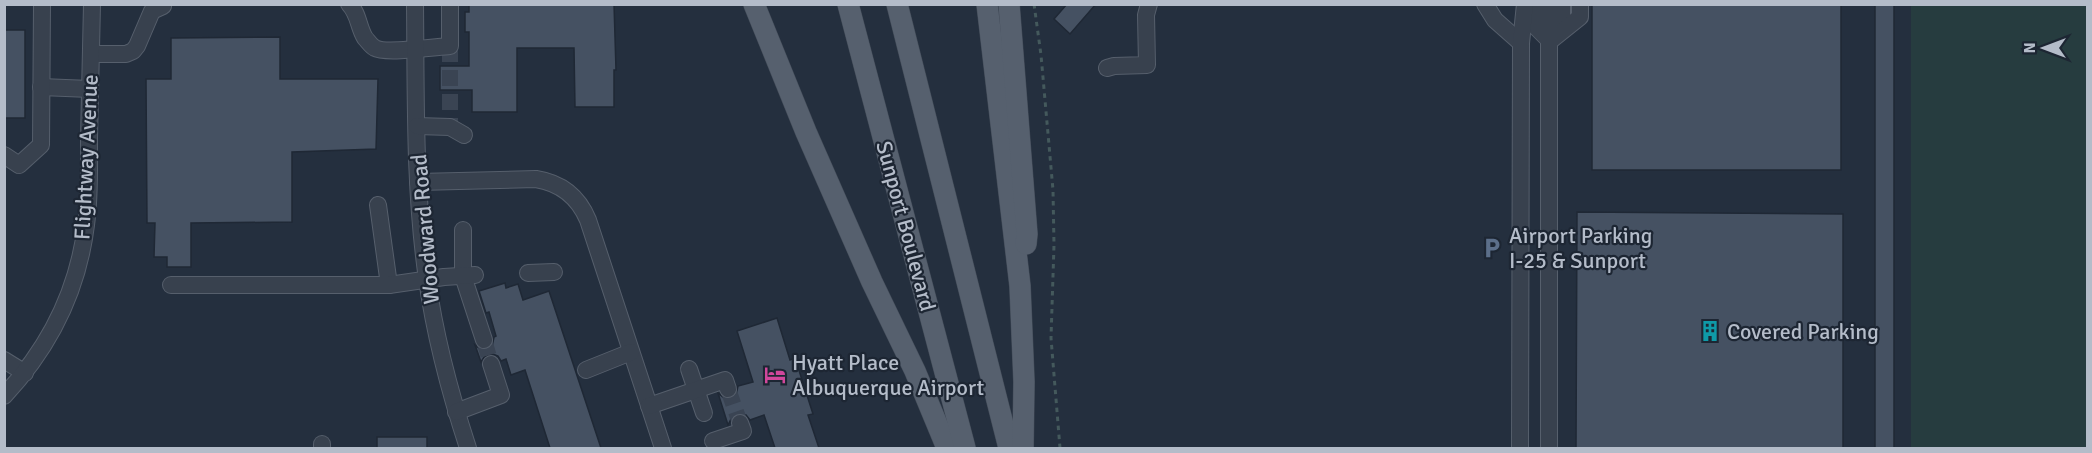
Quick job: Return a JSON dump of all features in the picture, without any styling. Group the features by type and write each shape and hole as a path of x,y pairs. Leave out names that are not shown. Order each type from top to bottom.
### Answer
{"main road":[{"path":"753,4 806,132 872,282 915,371 947,448"},
{"name":"Sunport Boulevard","path":"848,4 964,448"},
{"name":"Sunport Boulevard","path":"897,4 1009,448"},
{"path":"987,4 1020,286 1024,382 1023,448"},
{"path":"1009,4 1028,234 1020,286"}],"street":[{"path":"4,155 19,165 41,145 42,4"},
{"name":"Flightway Avenue","path":"4,396 25,373 60,318 69,296 82,249 88,200 92,4"},
{"path":"349,4 356,11 363,34 376,49 386,52 450,46 450,4"},
{"name":"Woodward Road","path":"415,4 418,182 427,280 444,368 468,448"},
{"path":"1107,68 1147,65 1146,15 1149,4"},
{"path":"1485,4 1495,20 1521,43"},
{"path":"1512,4 1521,43"},
{"path":"1525,4 1521,43 1520,448 1549,448 1549,4"},
{"path":"1537,4 1536,27 1550,41"},
{"path":"1550,41 1562,17 1562,4"},
{"path":"1550,41 1580,17 1580,4"},
{"path":"91,54 126,54 133,51 152,11 163,6"},
{"path":"41,87 90,89"},
{"path":"417,126 450,127 464,135"},
{"path":"418,182 536,179 554,183 571,194 588,220 663,448"},
{"path":"378,205 389,285"},
{"path":"463,230 469,276 484,340"},
{"path":"1521,235 1549,235"},
{"path":"528,273 554,272"},
{"path":"171,285 389,285 469,276"},
{"path":"1521,278 1549,277"},
{"path":"1520,322 1549,322"},
{"path":"586,369 631,352"},
{"path":"4,360 25,373"},
{"path":"1520,363 1549,364"},
{"path":"456,412 501,395 492,364"},
{"path":"689,369 704,413"},
{"path":"649,406 725,380 728,389"},
{"path":"1520,406 1549,407"},
{"path":"713,441 742,431 740,423"}],"path":[{"path":"1034,4 1053,190 1051,338 1060,448"}],"green space":[{"path":"1911,5 2087,5 2087,448 1911,448"}],"building":[{"path":"469,4 614,4 616,70 614,70 614,107 575,107 574,48 517,48 517,112 472,112 472,90 440,90 440,66 469,66 469,32 465,32 465,12 469,12"},
{"path":"1067,4 1096,4 1070,34 1054,19"},
{"path":"1592,4 1841,4 1841,170 1592,170"},
{"path":"1875,4 1894,4 1894,448 1875,448"},
{"path":"4,30 25,30 25,118 4,118"},
{"path":"280,37 280,79 378,79 376,149 292,152 292,222 191,223 191,267 167,267 167,257 154,257 155,223 147,223 146,79 171,79 171,38"},
{"name":"Covered Parking","path":"1577,212 1843,214 1843,448 1576,448"},
{"path":"505,283 506,288 518,284 523,300 549,291 601,448 550,448 525,370 511,375 506,359 501,361 493,354 484,357 481,362 475,345 481,350 488,350 492,347 496,336 489,312 486,313 479,291"},
{"name":"Hyatt Place Albuquerque Airport","path":"777,318 790,360 795,358 813,414 808,415 819,448 775,448 764,415 750,420 746,415 737,413 728,425 718,393 725,399 731,399 736,395 738,386 753,382 737,331"},
{"path":"377,437 427,437 427,448 377,448"}],"tunnel":[{"path":"450,46 450,127"},
{"path":"484,340 491,364"},
{"path":"728,389 740,423"}],"place":[{"name":"Airport Parking I-25 & Sunport","path":"1492,248"},
{"name":"Covered Parking","path":"1710,331"},
{"name":"Hyatt Place Albuquerque Airport","path":"775,375"}]}
